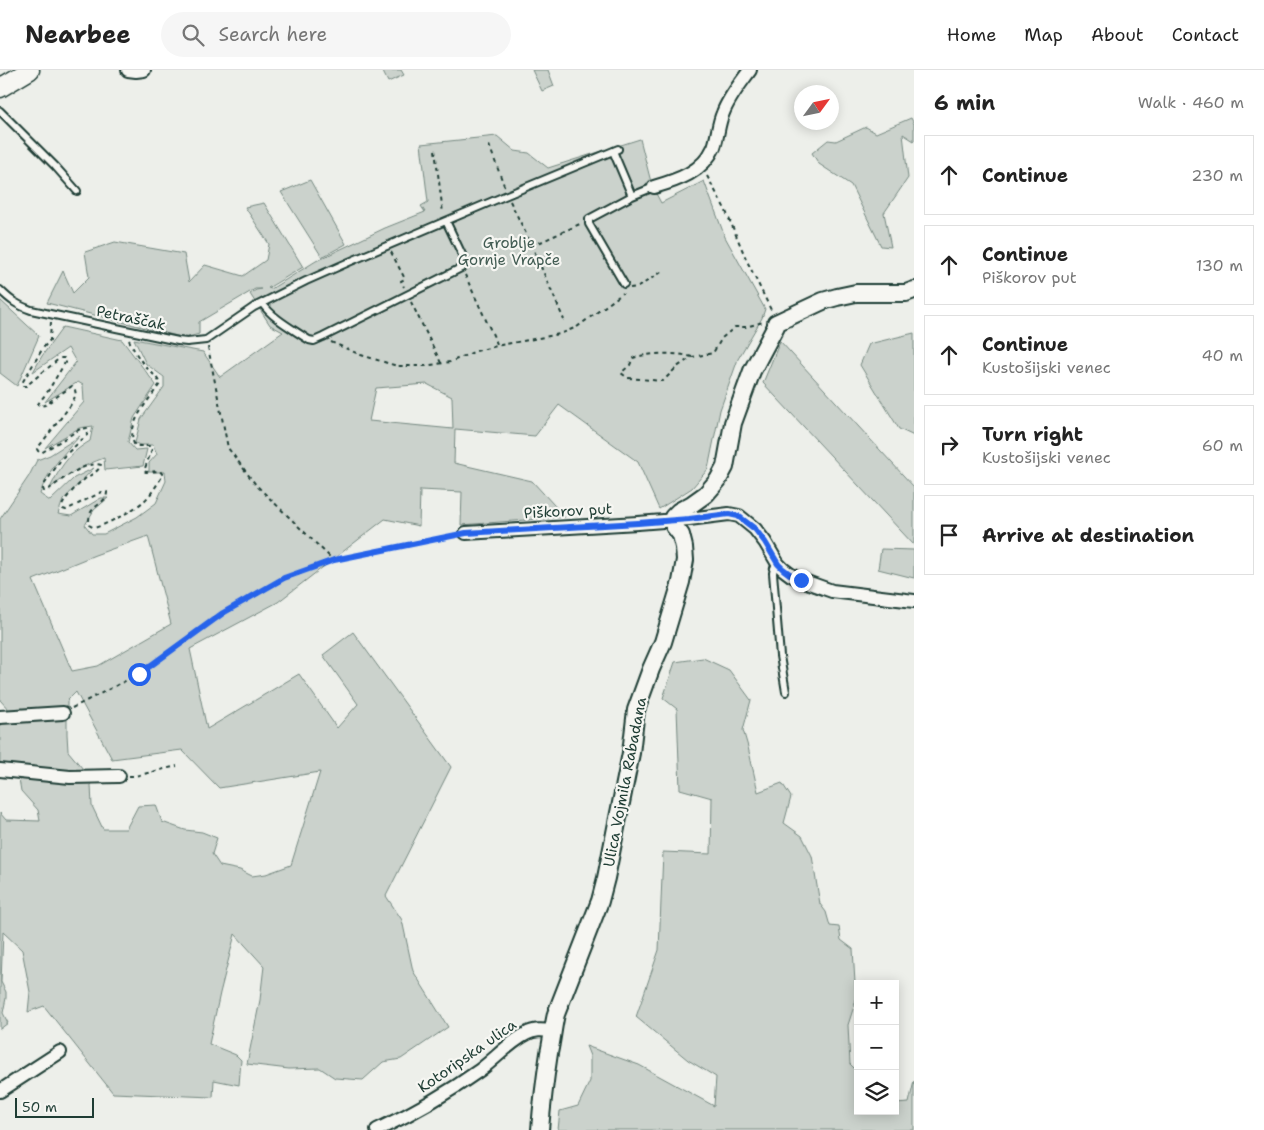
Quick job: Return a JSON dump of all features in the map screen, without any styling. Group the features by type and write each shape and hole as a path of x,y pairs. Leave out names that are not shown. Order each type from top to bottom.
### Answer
{"main road":[{"path":"0,88 30,70"}],"street":[{"path":"128,70 144,70"},
{"path":"654,187 675,181 701,166 714,146 728,100 750,70"},
{"path":"672,520 676,514 706,494 718,480 725,467 733,423 752,371 776,326 776,321 823,301 838,297 856,293 906,293 914,290"},
{"name":"Piškorov put","path":"466,533 672,520 729,514 738,516 755,529 778,564"},
{"name":"Ulica Vojmila Rabadana","path":"540,1130 543,1092 556,1014 600,901 631,753 636,710 663,642 681,582 685,560 684,547 681,535 672,520"},
{"path":"778,564 791,575 801,580 832,591 914,601"},
{"path":"0,717 64,713"},
{"path":"0,770 70,777 119,776"},
{"name":"Kotoripska ulica","path":"377,1130 406,1116 463,1082 524,1035 536,1030 552,1030"},
{"path":"0,1090 60,1052"}],"lane":[{"path":"0,111 55,166 76,191"},
{"path":"206,340 254,307 315,277 615,150 632,196"},
{"path":"624,284 589,224 589,219 632,196 654,187"},
{"path":"262,303 274,316 309,340 320,339 467,265 446,221"},
{"name":"Petraščak","path":"0,290 18,306 31,310 187,342 206,340"},
{"path":"778,564 773,572 780,656 786,692"}],"path":[{"path":"489,145 507,195 532,246 564,320"},
{"path":"435,150 446,221"},
{"path":"692,358 684,355 640,356 633,358 630,364 620,373 628,378 663,381 677,367 692,358 713,353 722,338 735,327 746,327 776,321 747,261 725,209 701,166"},
{"path":"532,246 585,222 589,222"},
{"path":"388,245 405,279 401,281 441,363"},
{"path":"462,269 498,346"},
{"path":"320,339 361,355 397,366 424,366 450,362 476,351 560,334 577,327 628,288 638,288 663,271"},
{"path":"52,314 50,340 22,382 23,386 26,386 60,358 64,358 66,361 38,404 40,406 45,405 72,386 76,396 37,448 38,452 80,428 87,428 88,431 87,435 62,458 43,489 44,491 48,490 86,466 97,463 101,465 64,501 62,506 66,510 102,492 107,492 106,499 91,512 88,522 94,528 144,501 163,475 160,471 146,472 144,470 152,448 150,446 135,446 132,433 136,419 160,384 159,380 145,366 133,349 123,329"},
{"path":"206,340 228,448 256,485 334,560"},
{"path":"64,713 139,674 223,613 284,578 334,560 466,533"},
{"path":"119,776 135,776 177,766"}],"green space":[{"path":"382,70 401,70 404,75 388,82"},
{"path":"532,70 548,70 554,86 542,91"},
{"path":"911,118 914,124 914,141 903,134 908,178 884,213 891,247 881,246 851,185 819,164 812,153 828,140 836,141 866,127 876,133"},
{"name":"Groblje Gornje Vrapče","path":"497,136 515,151 529,153 548,168 640,139 652,186 661,203 704,181 725,237 765,309 762,318 738,359 720,410 708,469 692,488 659,509 638,462 559,405 535,436 455,429 454,463 532,481 565,517 461,525 462,492 420,490 419,526 385,519 278,602 190,649 207,729 299,674 337,728 358,704 323,655 353,632 451,767 386,896 402,920 413,971 448,1027 401,1059 383,1062 363,1080 335,1078 320,1068 289,1069 247,1064 260,1000 264,966 235,934 209,1044 236,1055 241,1060 239,1085 214,1080 213,1097 113,1093 44,1006 28,1012 30,992 22,950 3,932 1,982 6,992 3,1013 8,1023 0,1029 0,813 6,820 40,821 38,810 21,791 18,773 0,767 0,715 9,710 0,700 0,519 29,476 37,460 50,455 80,436 52,470 40,494 50,501 74,478 94,468 63,500 58,514 71,516 101,498 108,498 94,510 85,525 92,534 104,534 137,517 156,503 166,481 165,472 149,472 149,463 157,454 153,445 135,443 141,419 164,387 164,377 146,364 134,339 203,352 220,377 283,332 270,325 250,294 262,289 255,289 199,322 199,334 185,338 47,303 63,271 73,293 89,277 85,252 115,242 184,254 189,282 205,265 243,276 266,260 269,244 245,207 264,203 303,267 268,288 271,289 316,261 385,228 425,212 421,206 428,202 421,144","holes":["427,384 452,397 453,429 369,421 376,388","148,536 171,624 98,666 72,671 33,580","76,692 112,759 182,750 219,788 320,772 291,865 266,874 252,876 240,870 220,866 212,854 217,838 202,832 185,830 162,822 156,805 138,806 126,829 103,829 92,806 91,785 83,769 68,751 67,701"]},
{"path":"310,180 346,244 322,257 281,192"},
{"path":"0,300 39,336 17,386 0,373"},
{"path":"63,327 122,340 156,385 134,418 128,442 135,450 147,449 143,466 105,470 104,458 76,471 50,488 66,461 90,441 93,426 79,428 45,448 84,402 83,385 78,382 45,402 76,362 68,348 33,372"},
{"path":"914,333 914,436 899,429 860,365 869,344"},
{"path":"780,341 914,487 914,545 763,383"},
{"path":"881,549 914,550 914,578 878,569"},
{"path":"703,658 729,670 751,700 743,730 758,792 782,783 791,797 784,823 802,836 812,856 820,904 826,912 830,926 839,927 841,940 853,949 854,1006 848,1025 850,1064 854,1068 854,1115 899,1115 899,1104 909,1103 914,1081 914,1130 558,1130 560,1111 578,1106 590,1081 590,1056 586,1046 639,1065 714,1106 716,1077 688,1060 636,1017 659,950 663,852 711,854 712,798 680,789 677,709 663,698 675,662"}],"route":[{"path":"139,674 223,613 284,578 334,560 466,533 638,523 729,514 738,516 755,529 778,564 791,575 801,580"}]}
